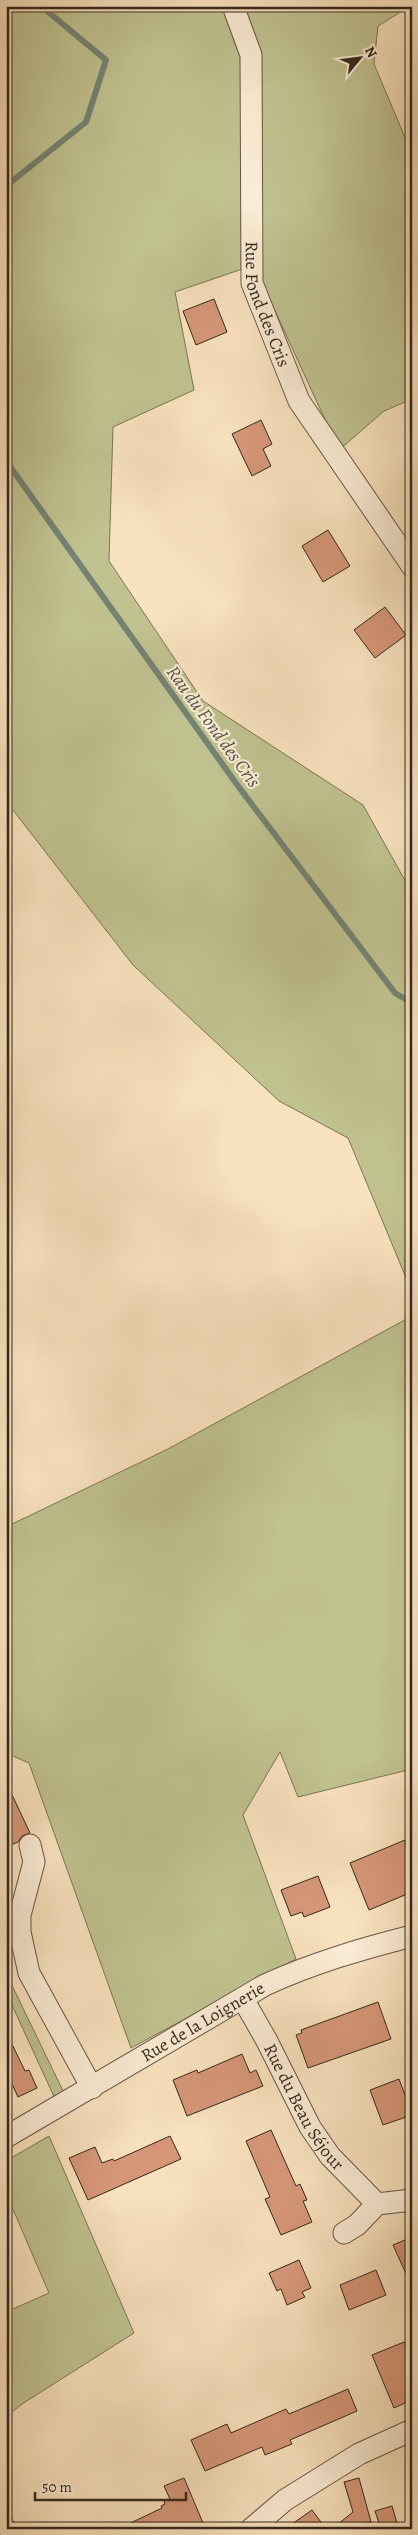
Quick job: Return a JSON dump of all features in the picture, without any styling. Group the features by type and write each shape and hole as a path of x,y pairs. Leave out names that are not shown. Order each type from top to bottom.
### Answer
{"street":[{"name":"Rue Fond des Cris","path":"234,6 251,55 252,283 299,402 412,566"},
{"path":"30,1845 34,1862 20,1915 20,1932 28,1973 92,2088"},
{"name":"Rue de la Loignerie","path":"6,2137 265,1985 302,1968 352,1951 412,1936"},
{"name":"Rue du Beau Séjour","path":"243,1999 268,2041 310,2127 330,2156 377,2204"},
{"path":"344,2233 357,2225 377,2204 412,2200"},
{"path":"251,2529 285,2500 359,2454 412,2430"}],"green space":[{"path":"6,6 410,6 378,26 374,64 412,154 412,399 384,411 339,450 254,265 175,292 194,390 113,427 109,561 203,701 363,805 412,893 412,1292 348,1138 279,1101 133,965 6,801"},
{"path":"412,1316 412,1769 298,1797 280,1752 243,1815 296,1959 131,2048 29,1763 6,1753 6,1527 168,1449"},
{"path":"6,1973 64,2093 56,2101 6,1992"},
{"path":"49,2136 134,2333 22,2404 6,2417 6,2312 49,2293 6,2193 6,2161"},
{"path":"6,2500 16,2529 6,2529"}],"building":[{"path":"214,299 227,332 196,345 183,311"},
{"path":"261,420 272,444 263,449 271,466 252,476 232,434"},
{"path":"328,530 350,566 323,582 302,546"},
{"path":"385,607 406,635 375,658 354,630"},
{"path":"6,1782 30,1833 22,1836 18,1842 6,1847"},
{"path":"405,1840 407,1846 412,1844 412,1892 369,1910 350,1863"},
{"path":"318,1876 330,1907 304,1917 302,1912 291,1916 281,1890"},
{"path":"378,2002 391,2039 308,2068 296,2035 302,2033 301,2030"},
{"path":"6,2032 25,2071 29,2070 37,2088 18,2097 6,2071"},
{"path":"242,2054 250,2073 256,2070 263,2086 187,2116 173,2080 197,2070 198,2073"},
{"path":"399,2079 405,2095 412,2093 412,2115 383,2125 370,2090"},
{"path":"271,2130 296,2186 300,2184 307,2200 303,2201 312,2222 281,2235 265,2199 270,2197 246,2141"},
{"path":"170,2136 181,2159 88,2200 69,2158 95,2147 102,2163 113,2159 114,2161"},
{"path":"412,2237 412,2287 393,2245"},
{"path":"299,2260 311,2288 302,2292 305,2297 287,2305 281,2289 277,2291 269,2273"},
{"path":"376,2270 386,2295 349,2310 340,2285"},
{"path":"404,2342 408,2350 412,2348 412,2400 394,2408 372,2355"},
{"path":"348,2389 357,2411 290,2440 292,2444 265,2455 262,2447 205,2471 191,2440 227,2424 231,2433 286,2409 289,2414"},
{"path":"184,2478 203,2523 189,2529 118,2529 162,2508 161,2506 165,2504 164,2501 170,2499 164,2486"},
{"path":"359,2478 371,2522 345,2529 332,2529 353,2512 344,2482"},
{"path":"392,2506 397,2523 381,2529 375,2511"},
{"path":"312,2510 326,2529 285,2529"}],"waterway":[{"path":"6,186 86,122 106,60 41,6"},
{"name":"Rau du Fond des Cris","path":"6,455 9,465 238,786 395,993 412,1003"}]}
